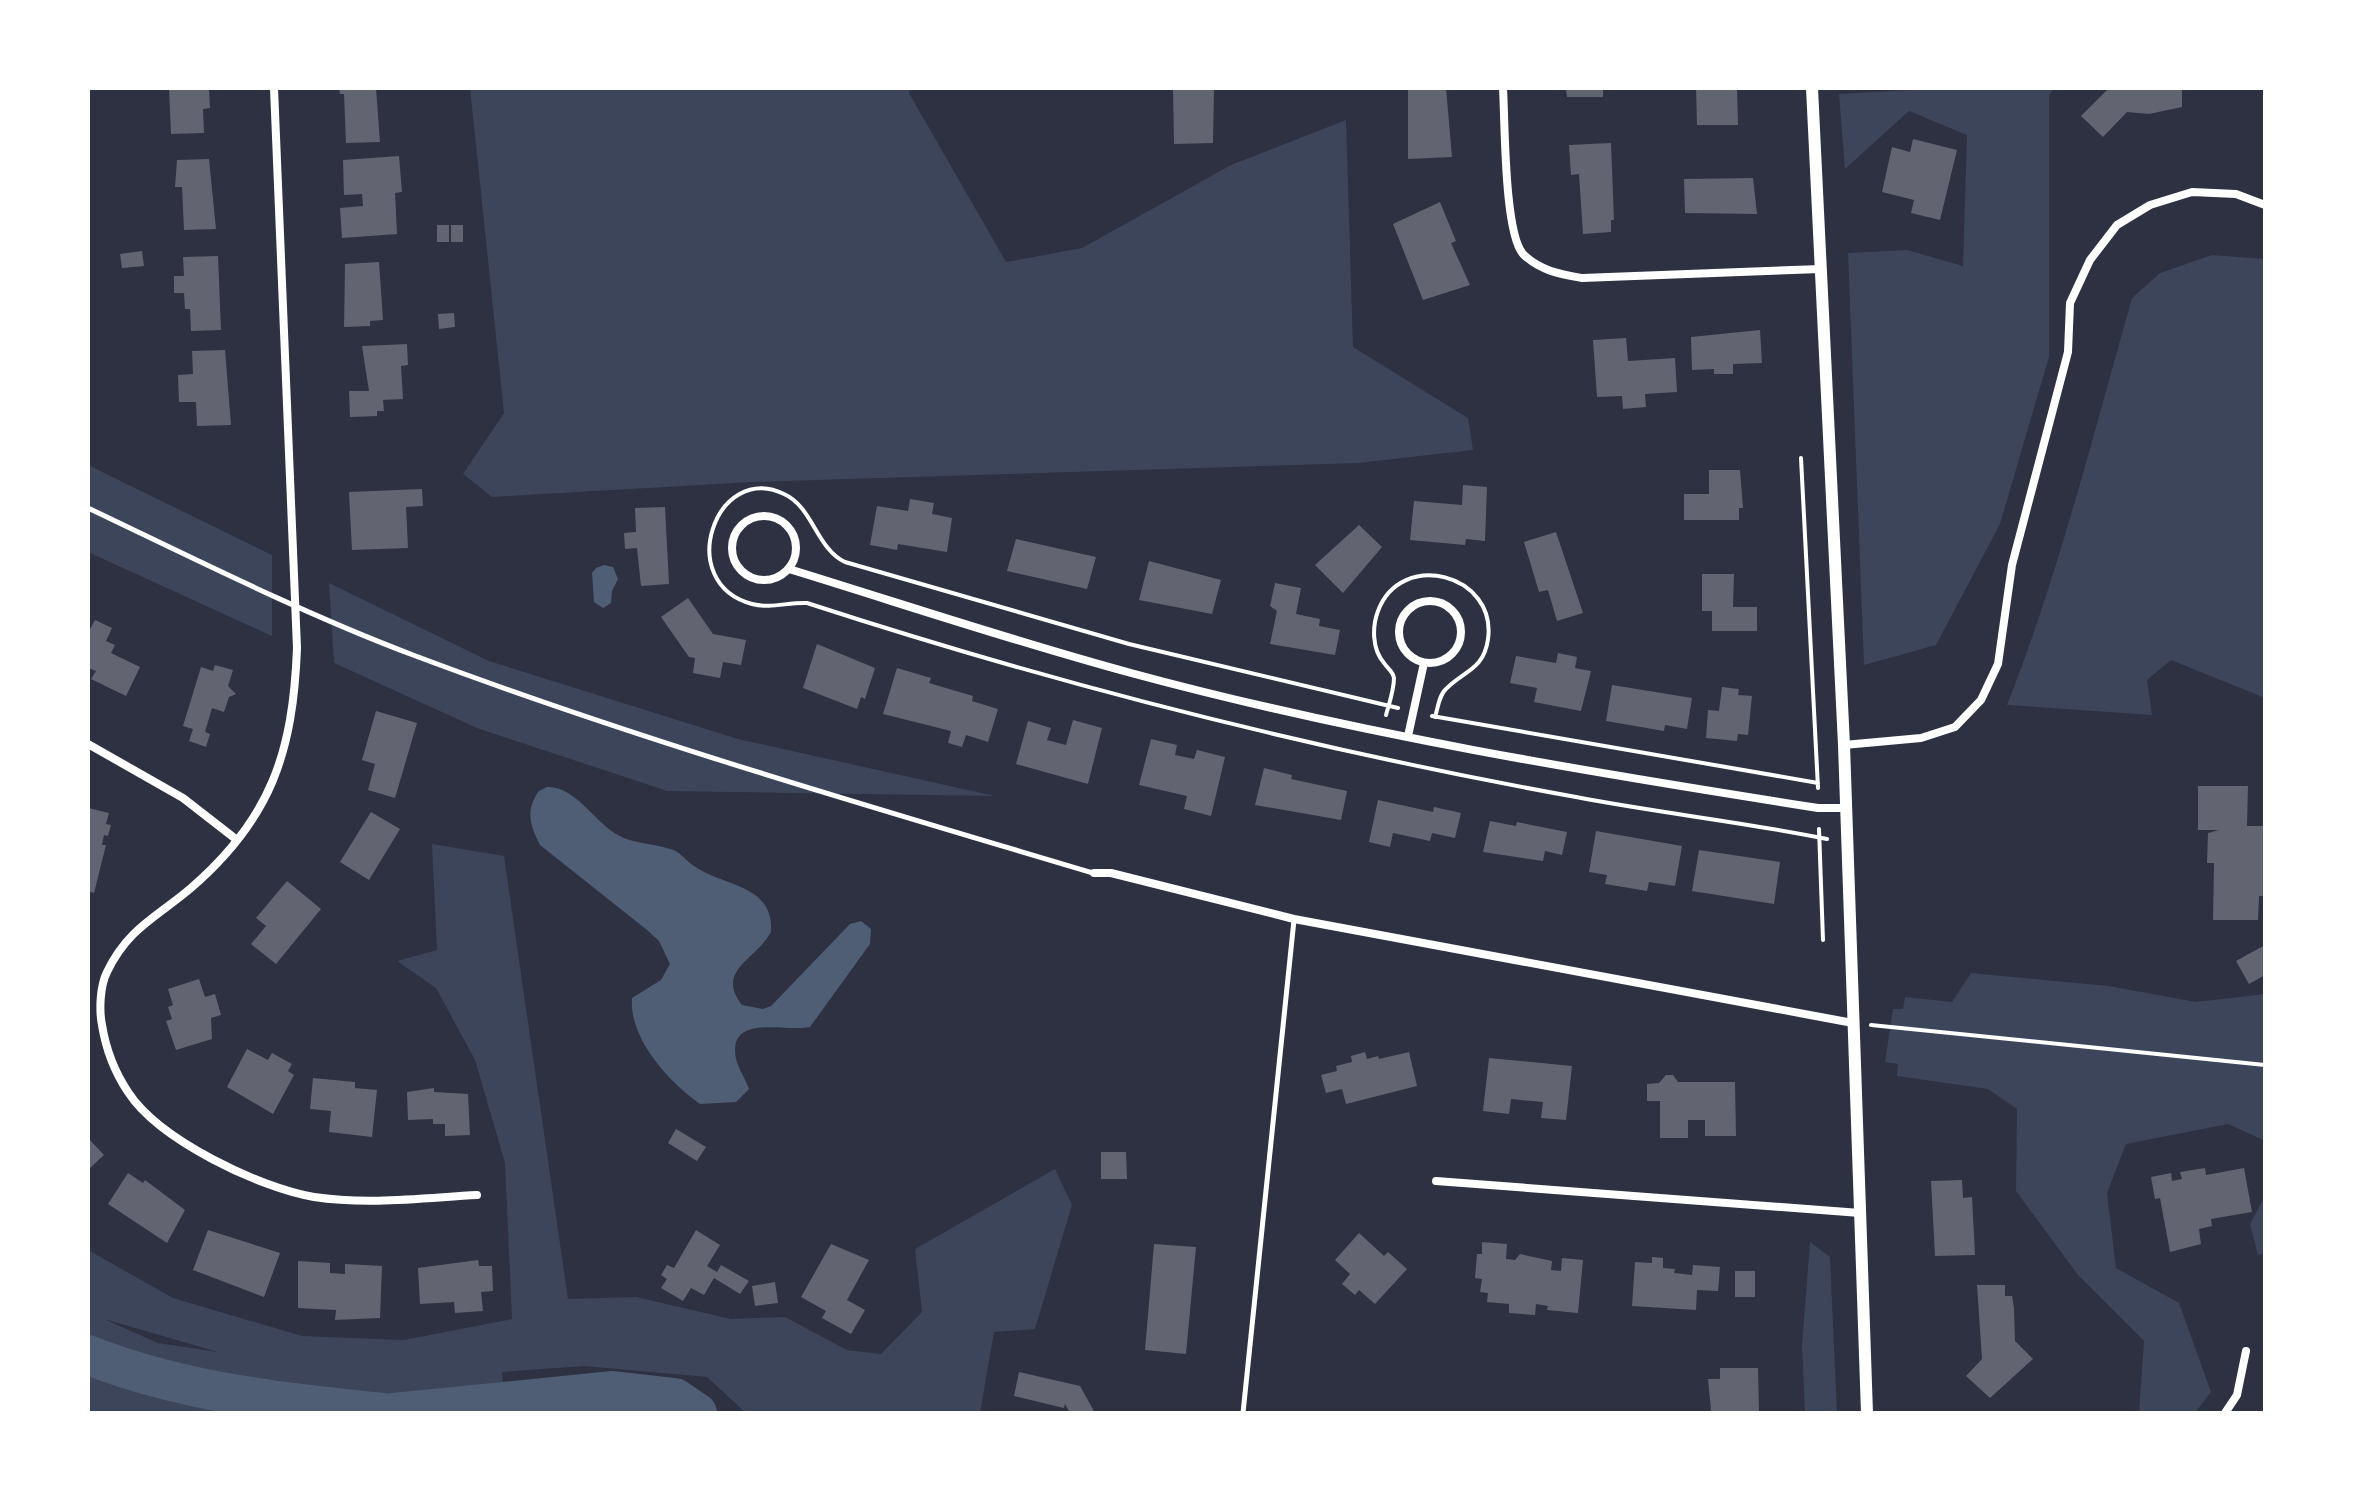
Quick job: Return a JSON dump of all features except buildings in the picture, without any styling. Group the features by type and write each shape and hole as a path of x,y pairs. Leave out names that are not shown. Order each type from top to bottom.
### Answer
{"street":[{"path":"274,88 296,606 295,708 282,763 259,809 237,840 191,888 152,914 127,938 105,975 100,1015 106,1053 129,1095 164,1126 205,1155 258,1181 313,1196 367,1201 477,1195"},
{"path":"1503,88 1510,219 1522,254 1549,272 1582,278 1821,269"},
{"path":"1812,88 1844,745 1867,1413"},
{"path":"1844,745 1933,735 1955,727 1981,700 1998,664 2012,565 2068,352 2070,303 2090,260 2117,225 2150,205 2192,192 2236,194 2265,205"},
{"path":"789,569 797,550 791,530 784,522 775,517 754,517 737,530 733,540 734,561 749,577 771,580 789,569 1131,673 1408,736 1626,778 1818,808 1846,808"},
{"path":"1434,601 1452,609 1459,617 1462,637 1458,647 1444,661 1424,663 1406,652 1401,643 1401,622 1414,605 1434,601"},
{"path":"1408,736 1424,663"},
{"path":"88,744 183,798 237,840"},
{"path":"1094,873 1111,873 1294,919 1853,1023"},
{"path":"1436,1181 1860,1213"},
{"path":"2225,1413 2237,1395 2246,1351"}],"lane":[{"path":"88,508 296,606 412,655 713,759 1094,873"},
{"path":"1243,1413 1294,919"}],"path":[{"path":"1386,715 1394,679 1374,640 1377,613 1397,585 1431,575 1457,580 1476,595 1484,606 1488,630 1480,660 1467,676 1443,692 1434,717 1818,786 1801,458"},
{"path":"1819,829 1823,940"},
{"path":"1853,1023 2265,1065"}],"shaded area":[{"path":"470,88 910,88 909,93 1006,262 1082,248 1231,165 1346,120 1353,347 1468,418 1473,450 1358,463 752,482 492,497 463,474 504,413"},
{"path":"1948,88 2054,88 2049,95 2049,357 2000,524 1936,645 1864,665 1848,253 1907,250 1963,266 1967,135 1909,111 1845,169 1839,94"},
{"path":"2212,255 2265,259 2265,698 2171,660 2147,680 2152,715 2007,705 2059,554 2132,298 2160,273"},
{"path":"88,465 272,555 272,636 88,552"},
{"path":"604,565 613,567 618,579 611,603 603,608 594,602 592,573"},
{"path":"329,583 489,661 738,739 995,796 667,791 477,728 334,663"},
{"path":"547,787 557,788 575,798 616,834 674,850 694,866 745,889 764,904 770,916 771,932 735,974 733,983 742,1005 763,1009 771,1006 850,924 861,921 871,929 870,944 810,1027 760,1028 740,1035 736,1059 749,1089 736,1102 700,1104 664,1072 644,1044 637,1029 632,998 661,980 670,964 659,941 647,930 540,845 532,825 531,811 539,791"},
{"path":"432,844 504,856 568,1299 636,1297 731,1319 785,1317 847,1350 881,1354 922,1312 915,1249 1055,1169 1072,1205 1035,1329 994,1332 980,1413 746,1413 707,1377 584,1366 502,1372 505,1413 88,1413 88,1250 173,1298 302,1336 404,1340 512,1319 505,1163 475,1060 436,988 397,961 437,950","holes":["104,1319 218,1352 158,1343"]},
{"path":"1971,973 2109,986 2196,1002 2265,994 2265,1141 2228,1124 2126,1144 2107,1193 2116,1268 2179,1303 2211,1392 2195,1413 2139,1413 2144,1341 2078,1275 2016,1191 2017,1109 1988,1089 1897,1076 1898,1064 1885,1062 1893,1009 1903,1009 1905,997 1952,1002"},
{"path":"2265,1196 2265,1253 2258,1255 2250,1224"},
{"path":"1810,1242 1830,1257 1837,1413 1805,1413 1802,1345"}],"waterway":[{"path":"88,1355 196,1387 270,1400 383,1413"},
{"path":"394,1413 613,1391 675,1398 697,1413"}]}
